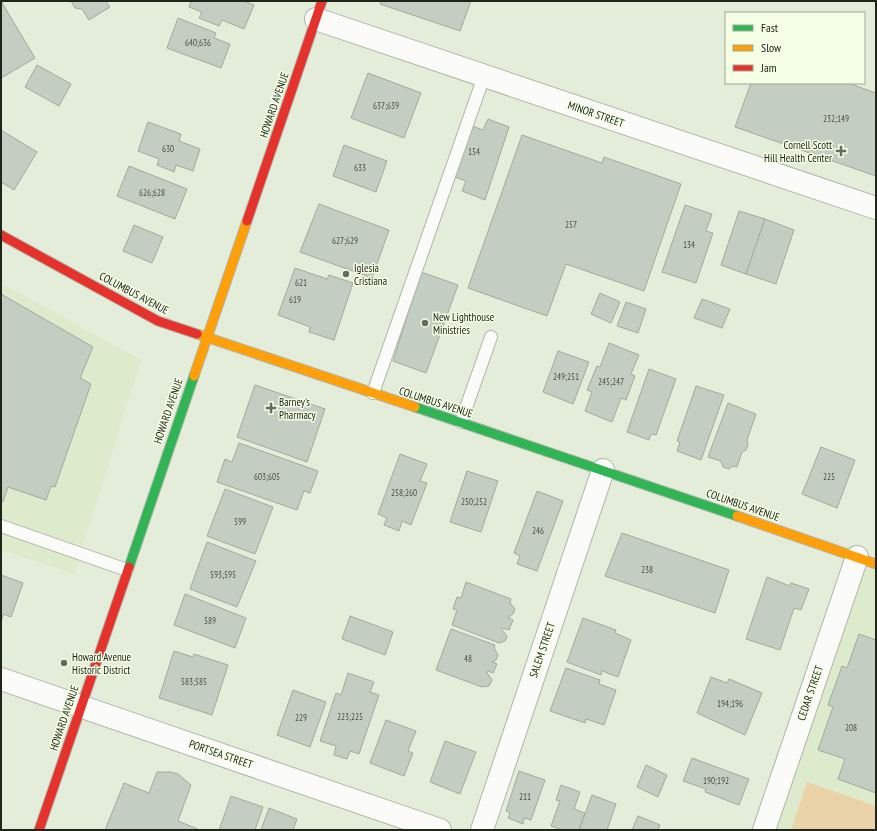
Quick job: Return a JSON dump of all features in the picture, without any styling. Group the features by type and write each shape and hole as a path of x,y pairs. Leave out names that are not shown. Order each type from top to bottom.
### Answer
{"main road":[{"name":"HOWARD AVENUE","path":"39,830 80,706 319,10"},
{"name":"COLUMBUS AVENUE","path":"1,235 158,321 603,470 866,561"}],"street":[{"name":"MINOR STREET","path":"319,10 484,76 876,208"},
{"name":"SALEM STREET","path":"482,830 603,470"},
{"name":"CEDAR STREET","path":"764,830 866,561"},
{"name":"PORTSEA STREET","path":"1,679 440,830"}],"lane":[{"path":"373,393 484,76"},
{"path":"461,422 491,337"},
{"path":"1,526 127,570"}],"shaded area":[{"path":"1,283 141,360 74,574 1,550"},
{"path":"857,557 876,564 876,830 764,830"},
{"path":"807,782 876,806 876,830 791,830"}],"building":[{"path":"1,1 35,58 3,77 1,76"},
{"path":"71,1 106,1 110,7 89,20 82,9 75,8"},
{"path":"191,1 244,1 254,5 244,29 222,20 219,26 199,18 202,12 189,7"},
{"path":"381,1 471,1 460,31 380,4"},
{"path":"178,18 216,33 214,38 230,44 221,68 167,48"},
{"path":"37,65 71,84 59,106 25,87"},
{"path":"368,73 421,93 404,138 351,118"},
{"name":"Cornell Scott Hill Health Center","path":"751,84 851,84 876,93 876,176 735,127"},
{"path":"488,119 509,127 485,200 462,191 466,181 455,177 472,126 483,130"},
{"path":"148,122 181,134 179,141 200,149 193,171 176,165 174,172 157,165 159,159 138,151"},
{"path":"1,130 37,152 14,190 1,182"},
{"path":"522,135 602,163 604,157 681,184 644,291 566,264 547,316 468,288"},
{"path":"344,145 387,161 376,192 333,176"},
{"path":"129,166 187,189 175,219 117,196"},
{"path":"319,204 389,230 372,278 300,252"},
{"path":"685,205 712,214 706,231 713,233 696,283 662,272"},
{"path":"739,211 765,219 746,274 721,265"},
{"path":"765,219 794,230 776,284 746,274"},
{"path":"134,225 163,237 152,263 123,251"},
{"path":"295,268 327,279 329,275 353,283 334,340 309,332 310,327 278,315"},
{"name":"New Lighthouse Ministries","path":"421,272 458,285 426,373 393,361"},
{"path":"600,293 620,302 611,323 591,314"},
{"path":"1,294 93,347 80,378 91,384 55,487 51,486 46,500 8,487 3,502 1,501"},
{"path":"702,299 730,309 722,328 694,318"},
{"path":"626,302 646,309 638,333 617,326"},
{"path":"609,343 639,355 631,374 635,376 626,400 621,398 612,422 585,411 592,392 587,390 597,366 600,367"},
{"path":"558,351 589,362 573,404 543,392"},
{"path":"649,369 676,379 656,435 651,434 649,440 627,432"},
{"path":"255,385 325,409 307,462 237,437"},
{"path":"696,386 724,395 701,460 677,451 680,442 677,441"},
{"path":"728,403 756,414 747,440 748,445 746,450 742,452 737,467 733,466 729,469 723,467 721,461 708,457"},
{"path":"239,443 318,471 310,493 304,491 297,510 217,482 225,459 232,462"},
{"path":"821,447 855,460 837,508 802,494"},
{"path":"400,454 427,464 420,481 427,483 411,525 402,521 399,531 384,525 387,518 378,514"},
{"path":"467,471 498,481 481,532 450,522"},
{"path":"225,489 273,507 255,554 207,536"},
{"path":"537,491 563,501 537,571 517,564 520,556 514,553"},
{"path":"622,533 729,570 715,613 605,576"},
{"path":"207,542 256,561 237,607 190,589"},
{"path":"1,575 23,583 11,617 3,614 1,624"},
{"path":"767,577 790,586 791,583 809,589 801,610 794,608 780,650 746,639"},
{"path":"466,582 511,599 510,603 515,609 513,614 508,618 513,620 509,630 503,628 502,630 507,636 505,641 499,643 452,625 457,610 453,609 457,597 461,598"},
{"path":"185,594 246,618 235,648 174,625"},
{"path":"350,616 393,632 385,655 342,639"},
{"path":"583,618 616,630 615,633 631,640 618,677 602,671 601,675 567,662"},
{"path":"451,629 495,645 494,648 498,655 496,660 492,662 497,664 493,673 488,671 487,673 492,680 489,686 482,687 436,670"},
{"path":"859,634 876,640 876,793 838,779 845,759 818,750 833,707 828,705 842,666 847,668"},
{"path":"174,651 193,657 194,654 228,665 212,715 159,698"},
{"path":"566,668 600,680 599,684 616,690 604,725 586,719 585,723 550,711"},
{"path":"348,673 374,682 370,692 379,695 359,754 350,751 347,759 334,755 336,746 320,741 336,693 341,695"},
{"path":"711,677 727,683 729,679 762,693 745,735 697,713"},
{"path":"293,690 326,702 310,747 277,735"},
{"path":"386,720 416,731 408,751 413,753 404,776 370,763"},
{"path":"445,741 476,752 460,794 430,782"},
{"path":"692,758 749,779 739,805 705,792 706,789 683,781"},
{"path":"646,765 667,775 658,797 637,787"},
{"path":"519,771 545,780 531,820 524,818 523,824 508,818 510,813 506,811"},
{"path":"157,772 171,772 178,774 191,785 178,821 200,830 105,830 124,783 149,793"},
{"path":"561,785 580,792 574,809 585,813 579,830 562,830 551,826 560,801 556,800"},
{"path":"592,795 616,804 607,830 579,830"},
{"path":"231,796 263,807 255,830 219,830"},
{"path":"269,808 297,819 293,830 261,830"},
{"path":"638,816 660,825 658,830 632,830"}],"traffic: fast":[{"path":"129,567 194,376"},
{"path":"415,407 737,516"}],"traffic: slow":[{"path":"194,376 247,221"},
{"path":"197,334 415,407"},
{"path":"737,516 876,564"}],"traffic: jam":[{"path":"247,221 322,1"},
{"path":"1,235 158,321 197,334"},
{"path":"39,830 129,567"}],"place":[{"name":"Cornell Scott Hill Health Center","path":"841,151"},
{"name":"Iglesia Cristiana","path":"346,274"},
{"name":"New Lighthouse Ministries","path":"425,323"},
{"name":"Barney's Pharmacy","path":"271,408"},
{"name":"Howard Avenue Historic District","path":"64,663"}]}
